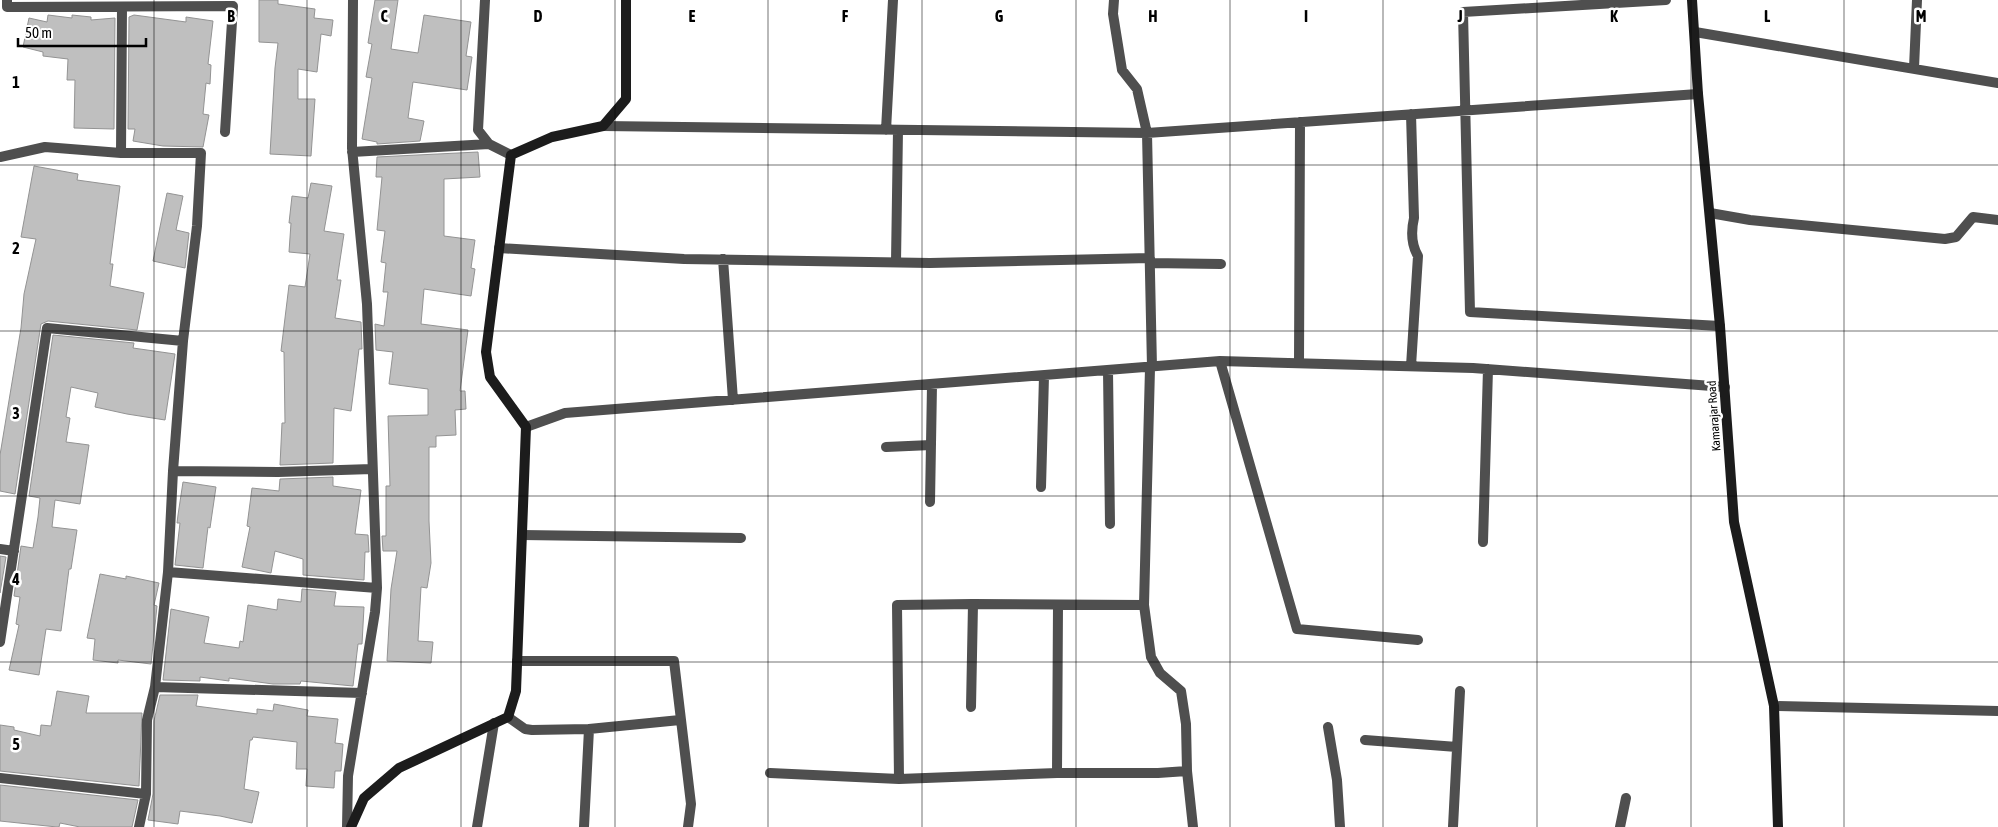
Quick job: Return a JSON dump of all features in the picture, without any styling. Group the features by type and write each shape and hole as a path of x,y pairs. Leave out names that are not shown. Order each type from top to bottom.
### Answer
{"street":[{"path":"7,0 7,7 122,7 233,3 225,132"},
{"path":"349,827 348,776 376,612 367,304 352,152 353,0"},
{"path":"485,0 478,130 489,144 511,155"},
{"path":"603,126 626,99 626,0"},
{"path":"886,130 893,0"},
{"path":"1114,0 1113,14 1122,70 1137,89 1147,133 1151,368 1144,606 1151,657 1160,673 1181,691 1186,724 1187,771 1193,827"},
{"path":"1666,0 1464,12 1464,110 1470,312 1720,326"},
{"name":"Kamarajar Road","path":"1692,0 1698,94 1720,326 1734,522 1774,706 1778,827"},
{"path":"1914,68 1917,0"},
{"path":"121,153 122,7"},
{"path":"1694,32 1998,83"},
{"path":"511,155 552,137 603,126 1147,133 1698,94"},
{"path":"1411,114 1414,218 1412,228 1413,248 1418,256 1411,366"},
{"path":"1300,122 1300,363"},
{"path":"896,262 898,130"},
{"path":"352,152 489,144"},
{"path":"0,157 45,147 121,153 200,153 197,226 184,341 173,471 168,572 155,687 147,720 146,794 139,827"},
{"path":"349,827 364,798 398,768 508,717 516,692 526,427 490,377 486,352 511,155"},
{"path":"1710,213 1750,220 1945,239 1956,236 1972,217 1998,220"},
{"path":"499,248 723,259 896,262 1150,260 1221,264"},
{"path":"723,259 733,400"},
{"path":"0,642 47,328 184,341"},
{"path":"1220,362 1297,629 1418,640"},
{"path":"526,427 565,413 1220,362 1488,369 1724,387"},
{"path":"1483,542 1488,369"},
{"path":"1108,371 1110,524"},
{"path":"1041,487 1044,376"},
{"path":"930,502 932,385"},
{"path":"886,447 931,445"},
{"path":"173,471 278,472 372,469"},
{"path":"522,535 741,538"},
{"path":"0,549 14,551"},
{"path":"168,572 376,588"},
{"path":"971,707 973,604"},
{"path":"899,778 898,605 1144,606"},
{"path":"1057,773 1058,605"},
{"path":"517,660 674,661 691,804 688,827"},
{"path":"155,687 362,693"},
{"path":"1453,827 1460,692"},
{"path":"1774,706 1998,711"},
{"path":"508,717 525,729 532,730 590,729 680,720"},
{"path":"477,827 494,723"},
{"path":"1328,726 1337,780 1340,827"},
{"path":"584,827 590,729"},
{"path":"1365,740 1457,747"},
{"path":"770,773 899,778 1187,771"},
{"path":"0,778 146,794"},
{"path":"1620,827 1626,798"}],"building":[{"path":"259,0 278,0 278,4 315,9 314,18 333,20 331,36 321,34 317,72 298,69 298,99 315,99 311,156 270,154 278,43 259,42"},
{"path":"375,0 398,0 391,49 418,53 424,15 471,22 466,56 472,57 467,90 413,82 408,118 424,121 420,141 377,144 377,142 362,139 372,78 366,77 372,44 368,43"},
{"path":"48,15 72,18 72,15 91,17 91,20 115,18 114,129 74,128 75,80 67,80 68,59 43,56 43,52 23,47 29,18 47,22"},
{"path":"134,15 186,22 186,17 213,21 208,64 211,65 210,84 206,83 203,114 209,115 203,147 163,146 133,141 135,129 128,129 129,17"},
{"path":"478,152 480,177 444,179 444,236 475,240 471,268 475,269 471,296 424,289 421,324 468,330 460,391 465,391 466,409 455,410 456,435 436,436 436,447 429,447 431,563 427,588 421,587 418,641 433,642 431,663 387,661 391,589 397,551 383,551 382,536 386,536 386,486 390,486 388,416 428,415 428,389 389,384 393,352 376,350 375,324 384,326 388,292 383,292 386,263 381,262 385,231 377,230 382,177 376,177 377,157"},
{"path":"34,166 78,174 77,180 120,186 110,264 113,264 110,286 144,293 137,330 48,321 41,324 15,494 0,491 0,455 21,328 24,294 36,239 21,237"},
{"path":"311,183 332,186 324,231 344,234 337,280 341,280 335,318 361,322 362,349 359,349 351,411 334,408 333,463 280,465 282,423 285,423 284,352 281,351 289,285 305,287 310,254 289,252 291,223 289,223 292,196 308,198"},
{"path":"167,193 183,196 176,230 189,233 185,268 153,261"},
{"path":"53,335 134,343 133,348 175,354 165,420 95,407 98,393 71,387 66,417 70,418 66,442 89,445 80,504 55,500 52,527 77,530 71,569 69,569 61,631 46,629 39,675 9,670 19,625 16,624 20,597 14,596 21,546 33,548 38,517 40,498 29,496"},
{"path":"333,477 333,486 361,490 355,534 368,535 369,552 365,552 364,580 303,575 303,559 275,551 271,573 242,567 250,527 247,526 252,488 279,491 280,479"},
{"path":"183,482 216,487 210,528 208,527 203,568 175,565 180,523 177,523"},
{"path":"0,556 6,557 0,593"},
{"path":"100,574 126,579 126,576 159,583 154,605 157,606 151,664 118,660 118,663 93,660 95,639 87,638"},
{"path":"302,589 336,592 334,606 364,607 362,644 358,644 353,686 301,681 300,684 273,684 229,678 229,681 200,677 200,681 163,680 171,609 209,617 204,643 239,648 240,641 243,642 248,605 277,610 278,599 301,602"},
{"path":"57,691 89,696 86,713 142,713 139,786 0,771 0,725 14,727 14,730 40,736 41,725 51,726"},
{"path":"160,695 198,695 196,706 257,714 257,709 273,711 274,704 308,710 307,716 338,719 335,743 343,744 341,771 335,771 334,788 306,786 307,769 296,769 297,742 253,737 250,740 244,789 259,792 252,823 220,816 180,811 178,824 148,820 153,794 154,721"},
{"path":"0,785 138,800 132,827 80,827 60,823 59,827 57,827 0,821"}]}
